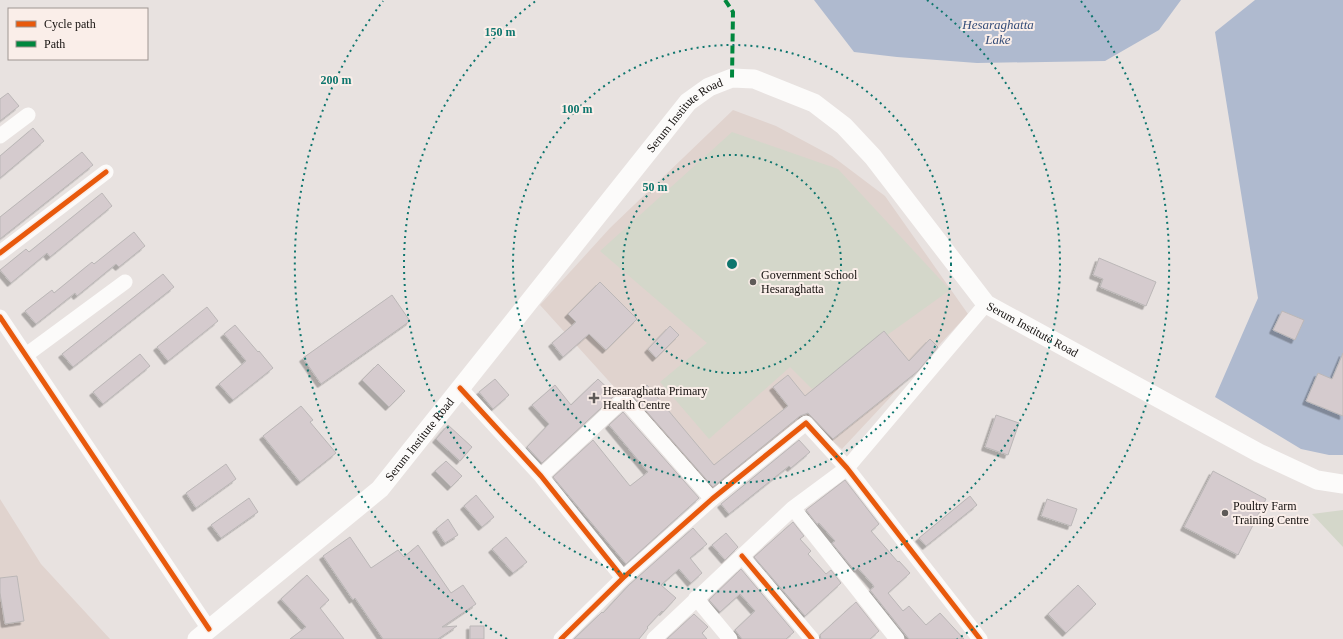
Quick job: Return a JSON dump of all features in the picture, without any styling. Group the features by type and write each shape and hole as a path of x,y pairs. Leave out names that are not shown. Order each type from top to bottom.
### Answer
{"main road":[{"name":"Serum Institute Road","path":"203,634 380,489 688,102 709,86 732,78 754,79 814,103 844,126 874,157 986,304 1259,453 1318,480 1343,484"}],"street":[{"path":"0,136 28,115"},
{"path":"0,253 106,172"},
{"path":"26,355 125,282"},
{"path":"654,639 793,508 847,468 986,304"},
{"path":"0,317 26,355 203,634"},
{"path":"460,388 541,476 623,578"},
{"path":"541,476 624,399 712,499"},
{"path":"562,639 623,578 712,499 806,423 847,468 980,639"},
{"path":"793,508 897,639"},
{"path":"742,556 812,639"},
{"path":"696,598 730,639"}],"shaded area":[{"name":"Government School Hesaraghatta","path":"733,110 776,126 832,156 885,196 968,314 842,449 805,419 712,495 540,305 610,228"},
{"name":"Government School Hesaraghatta","path":"732,132 838,169 950,290 812,389 790,367 709,439 660,382 707,343 600,251"},
{"path":"0,499 41,564 110,639 0,639"},
{"path":"1343,510 1343,547 1312,514"}],"water":[{"name":"Hesaraghatta Lake","path":"814,0 1181,0 1159,30 1105,61 977,63 854,52"},
{"path":"1255,0 1343,0 1343,455 1329,455 1301,449 1215,397 1258,298 1215,32"}],"building":[{"path":"8,93 19,106 0,121 0,99"},
{"path":"33,128 44,141 0,178 0,156"},
{"path":"82,152 93,165 0,239 0,217"},
{"path":"102,193 112,206 50,257 47,253 11,283 0,270 26,249 29,252"},
{"path":"134,232 145,246 119,267 116,264 77,296 75,293 36,324 25,311 52,290 54,293 92,262 94,264"},
{"path":"1099,258 1156,282 1146,306 1100,287 1103,279 1093,275"},
{"path":"163,274 174,287 73,367 62,354"},
{"path":"600,282 637,319 606,350 589,334 563,357 552,343 576,322 568,314"},
{"path":"392,295 410,321 321,384 303,358"},
{"path":"207,307 218,321 168,361 157,347"},
{"path":"1282,311 1304,320 1295,340 1273,330"},
{"path":"235,325 273,368 233,400 219,384 246,361 224,334"},
{"path":"670,326 679,335 656,358 648,349"},
{"path":"884,331 909,361 930,339 938,347 918,371 833,439 808,413 800,416 713,487 633,396 647,385 714,465 788,406 773,387 788,375 805,396"},
{"path":"1343,353 1343,416 1306,401 1318,373 1332,379"},
{"path":"140,354 150,366 103,404 93,392"},
{"path":"378,364 405,391 389,407 362,380"},
{"path":"495,379 509,395 493,409 479,392"},
{"path":"598,379 615,395 542,463 527,447 549,424 532,405 555,385 571,405"},
{"path":"301,406 313,420 310,422 336,453 300,482 263,436"},
{"path":"623,412 699,498 626,564 553,477 593,440 630,486 648,472 609,425"},
{"path":"996,415 1019,423 1008,455 985,447"},
{"path":"448,425 472,447 460,461 436,439"},
{"path":"799,440 810,452 791,468 789,466 729,514 721,504"},
{"path":"446,461 462,476 451,487 435,471"},
{"path":"226,464 236,479 196,508 186,493"},
{"name":"Poultry Farm Training Centre","path":"1213,471 1266,499 1238,555 1184,527"},
{"path":"845,480 879,524 871,531 898,562 899,561 910,573 888,593 903,611 909,606 926,625 940,613 964,639 909,639 870,590 874,587 873,585 858,568 855,571 832,543 835,541 819,523 817,524 806,510"},
{"path":"476,495 494,517 482,527 464,506"},
{"path":"970,496 977,505 926,546 919,538"},
{"path":"249,498 258,512 221,538 211,525"},
{"path":"1047,499 1077,509 1071,526 1041,516"},
{"path":"448,519 458,535 445,543 436,529"},
{"path":"793,522 804,536 800,539 811,551 808,554 826,574 831,570 841,583 805,616 754,557"},
{"path":"693,528 707,544 690,558 702,573 691,583 679,569 661,585 676,598 647,627 648,628 639,639 574,639 602,612 603,613 629,585"},
{"path":"726,533 738,547 725,560 712,545"},
{"path":"350,537 371,568 398,550 404,557 418,545 451,593 463,585 476,604 442,627 457,626 438,639 383,639 355,598 353,600 323,556"},
{"path":"506,537 527,562 513,573 492,549"},
{"path":"741,569 794,632 786,639 742,639 735,630 755,611 740,594 720,612 709,600"},
{"path":"307,575 329,600 320,608 344,639 290,639 306,627 281,599"},
{"path":"17,576 24,621 5,624 0,593 0,578"},
{"path":"1078,585 1096,604 1066,633 1048,614"},
{"path":"856,602 879,631 870,639 821,639 820,635"},
{"path":"694,614 708,627 702,633 707,639 667,639"},
{"path":"470,626 484,626 484,639 470,639"}],"marked path":[{"path":"725,0 733,12 732,78"}],"cycle path":[{"path":"0,253 106,172"},
{"path":"0,317 209,629"},
{"path":"460,388 541,476 623,578"},
{"path":"561,639 623,578 712,499 806,423 847,468 980,639"},
{"path":"742,556 812,639"}],"place":[{"name":"Government School Hesaraghatta","path":"753,282"},
{"name":"Hesaraghatta Primary Health Centre","path":"594,398"},
{"name":"Poultry Farm Training Centre","path":"1225,513"}]}
